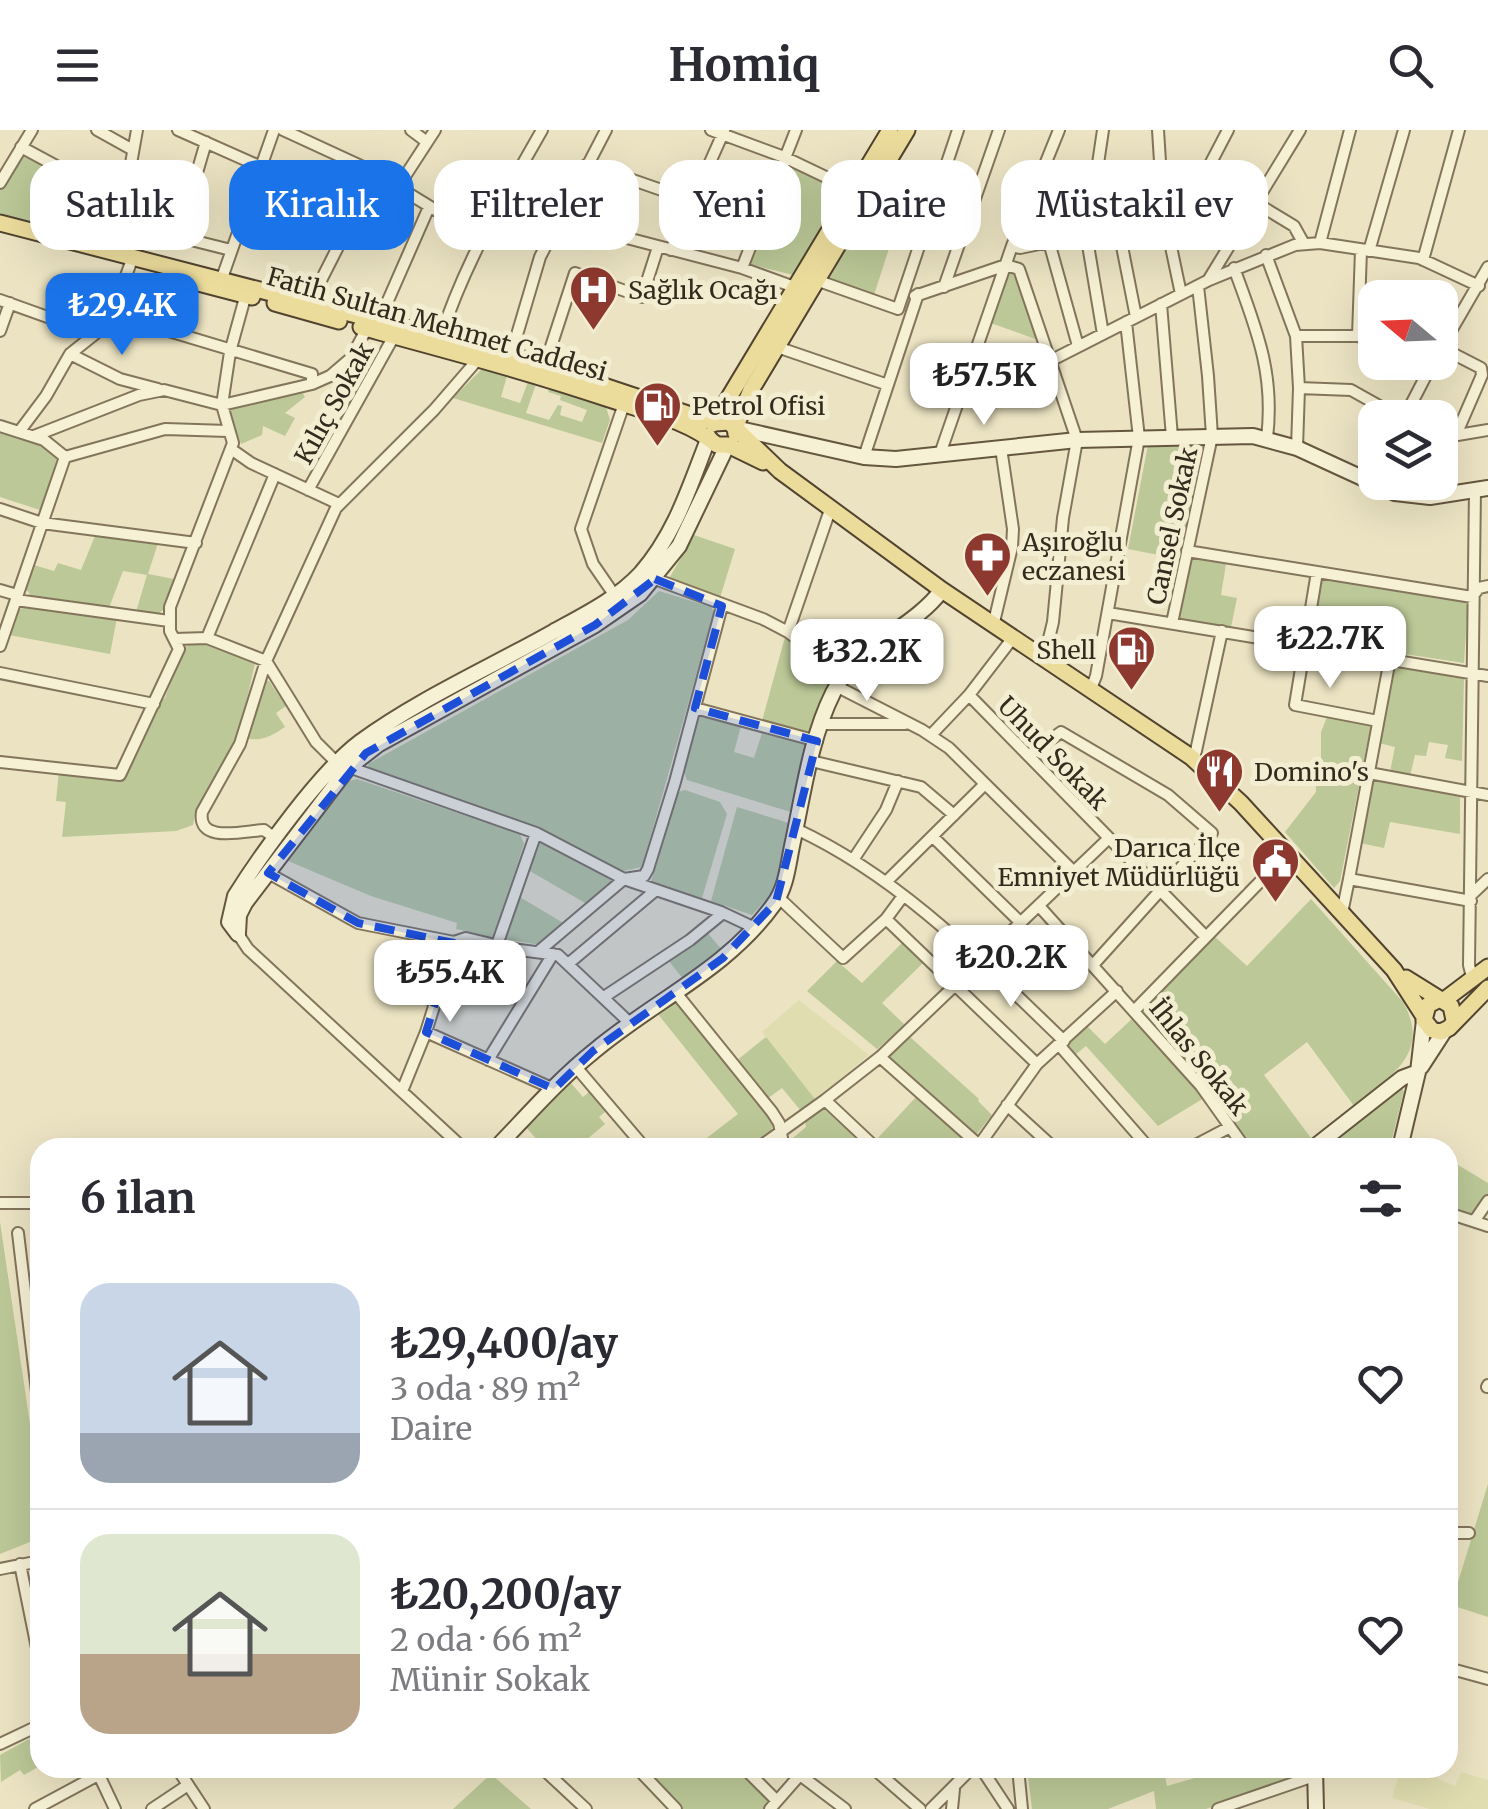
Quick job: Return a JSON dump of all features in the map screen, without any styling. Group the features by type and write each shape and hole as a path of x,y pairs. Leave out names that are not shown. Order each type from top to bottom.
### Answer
{"main road":[{"path":"872,160 890,130"},
{"path":"730,450 751,390 907,130"},
{"name":"Fatih Sultan Mehmet Caddesi","path":"0,223 30,230"},
{"name":"Fatih Sultan Mehmet Caddesi","path":"0,233 310,302 394,336 479,358 700,428"},
{"path":"700,428 726,405 821,247"},
{"name":"Fatih Sultan Mehmet Caddesi","path":"112,250 222,278 247,290 373,325 441,336 545,365 700,428"},
{"path":"700,428 726,421 737,423 780,471"},
{"path":"700,428 717,445 780,471 993,626 1194,760 1240,803 1394,970 1432,1030 1450,1025 1480,985 1488,967"},
{"path":"1394,970 1454,1010 1450,1025"},
{"path":"1424,1017 1428,1005 1480,985"}],"street":[{"path":"0,183 32,130"},
{"path":"96,130 133,150"},
{"path":"131,160 137,130"},
{"path":"178,130 246,160"},
{"path":"262,160 274,130"},
{"path":"283,130 347,160"},
{"path":"411,130 427,142"},
{"path":"414,162 435,130"},
{"path":"525,160 542,130"},
{"path":"589,160 606,130"},
{"path":"783,160 796,130"},
{"path":"898,309 958,130"},
{"path":"944,287 999,130"},
{"path":"1048,160 1059,130"},
{"path":"1099,160 1103,130"},
{"path":"1158,130 1160,160"},
{"path":"1210,160 1228,130"},
{"path":"1268,184 1300,130"},
{"path":"1320,243 1350,130"},
{"path":"1363,280 1365,251 1404,130"},
{"path":"1423,260 1459,130"},
{"path":"709,160 720,132 821,174"},
{"path":"201,160 206,142"},
{"path":"21,148 44,160"},
{"path":"414,197 434,210"},
{"path":"70,354 120,379 222,405 312,384 330,376 351,358 373,325 429,207"},
{"path":"1268,211 1294,226 1304,244"},
{"path":"545,365 575,273 642,297 658,247 639,242"},
{"path":"1050,361 1234,268 1304,244 1320,243 1423,260 1478,286"},
{"path":"222,278 230,250"},
{"path":"310,302 336,250"},
{"path":"441,336 457,287 476,250"},
{"path":"511,355 543,250"},
{"path":"670,250 742,268 797,288"},
{"path":"742,268 749,250"},
{"path":"940,454 1011,250"},
{"path":"1051,250 1078,346"},
{"path":"1090,250 1104,334"},
{"path":"1090,690 1096,676 1140,438 1121,250"},
{"path":"1172,250 1181,294"},
{"path":"1203,283 1225,250"},
{"path":"1266,255 1296,336 1296,448"},
{"path":"19,432 70,354 112,314 130,265"},
{"path":"898,309 918,294 1006,265 1019,269 1076,440 1063,518 1054,622 1044,659"},
{"path":"1458,320 1488,267"},
{"path":"1234,268 1264,355 1270,386 1267,438"},
{"path":"816,280 898,309"},
{"name":"Cansel Sokak","path":"1172,623 1212,436 1203,283"},
{"path":"0,762 120,776 179,648 169,621 170,607 231,448 222,405 230,352 247,290"},
{"path":"864,457 918,294"},
{"path":"0,331 5,302 95,334"},
{"path":"1161,304 1172,437"},
{"path":"112,314 312,374 312,384"},
{"name":"Kılıç Sokak","path":"308,490 394,336"},
{"path":"1296,336 1358,336"},
{"path":"777,347 888,385"},
{"path":"1458,357 1481,368 1482,376 1458,431"},
{"path":"276,839 264,830 214,833 204,829 202,812 240,744 266,661 339,504 434,410 479,358"},
{"path":"1299,388 1352,390 1370,400"},
{"path":"34,436 164,390"},
{"path":"615,596 593,564 581,529 624,404"},
{"path":"737,423 753,432 864,457 896,459 1076,440 1267,438 1358,477"},
{"path":"0,426 44,440 65,457"},
{"path":"238,934 241,910 362,740 615,596 640,573 665,541 700,428"},
{"path":"65,457 166,429 228,431"},
{"path":"1458,436 1488,430"},
{"path":"780,471 776,460 779,450 796,441"},
{"path":"231,448 251,463 339,504"},
{"path":"993,626 1013,529 1001,448"},
{"path":"450,1138 248,949 229,922 233,900 276,839 342,766 627,605 655,579 679,546 730,450"},
{"path":"0,646 65,457"},
{"path":"207,638 275,474"},
{"path":"1480,985 1469,965 1472,597 1482,489"},
{"path":"788,632 831,507"},
{"path":"0,508 42,522 196,543"},
{"path":"1187,551 1472,597"},
{"path":"1317,572 1296,705 1378,722"},
{"path":"655,579 788,632 840,680 932,735 1074,872"},
{"path":"1472,597 1479,588 1488,586"},
{"path":"0,590 17,598 169,621"},
{"path":"507,1138 576,1067 723,958 755,928 778,898 811,761 840,680 866,654 930,606 942,590"},
{"path":"539,951 624,879 644,876 648,869 722,606"},
{"path":"1108,614 1488,676"},
{"path":"1194,760 1222,631"},
{"path":"176,639 207,638 266,661 316,742 342,766 536,833 624,879 755,928"},
{"path":"932,735 969,695 1012,638"},
{"path":"1342,914 1390,659"},
{"path":"0,672 154,704"},
{"name":"Uhud Sokak","path":"969,695 1160,891"},
{"path":"695,708 817,741"},
{"path":"822,724 912,724"},
{"path":"1030,755 1061,732 1168,795 1212,833 1094,965"},
{"path":"811,761 927,789 954,815"},
{"path":"1368,772 1488,795"},
{"path":"853,860 886,810 898,781"},
{"path":"886,882 985,784"},
{"path":"796,830 886,882 980,962 1062,1043 1141,1138"},
{"path":"497,946 536,833"},
{"path":"933,836 1021,923"},
{"path":"771,1138 880,1057 1108,839"},
{"path":"1135,1010 1286,855"},
{"path":"268,874 358,923 454,942 466,938 553,954 631,1024"},
{"path":"1349,879 1471,898"},
{"path":"1471,898 1488,879"},
{"path":"568,964 656,890"},
{"path":"1160,891 1206,937"},
{"path":"778,898 843,958 886,919 903,896"},
{"name":"İhlas Sokak","path":"1039,906 1201,1086 1238,1138"},
{"path":"604,997 724,914"},
{"path":"886,919 1036,1064"},
{"path":"402,1091 426,1032 454,942"},
{"path":"488,1060 553,954"},
{"path":"984,1138 1036,1064 1117,990"},
{"path":"676,993 772,1112 782,1138"},
{"path":"1402,1138 1418,1072 1424,1017"},
{"path":"1326,1138 1402,1078 1418,1072 1450,1025"},
{"path":"426,1032 554,1089"},
{"path":"880,1057 969,1138"},
{"path":"576,1067 637,1138"},
{"path":"825,1100 865,1138"},
{"path":"1007,1105 1043,1138"},
{"path":"1209,1138 1230,1127"},
{"path":"1475,1220 1488,1201"},
{"path":"0,1203 30,1203"},
{"path":"1458,1216 1488,1226"},
{"path":"18,1233 30,1333"},
{"path":"1458,1533 1469,1533"},
{"path":"0,1569 30,1562"},
{"path":"20,1564 30,1613"},
{"path":"1458,1671 1488,1679"},
{"path":"0,1733 1,1744 30,1730"},
{"path":"34,1809 89,1778"},
{"path":"100,1778 115,1809"},
{"path":"183,1778 204,1809"},
{"path":"553,1778 586,1809"},
{"path":"647,1778 676,1809"},
{"path":"752,1778 774,1805 797,1778"},
{"path":"811,1778 845,1809"},
{"path":"890,1778 920,1809"},
{"path":"931,1809 963,1778"},
{"path":"987,1778 1008,1809"},
{"path":"1019,1778 1022,1809"},
{"path":"1218,1809 1299,1778"},
{"path":"1315,1778 1316,1809"},
{"path":"152,1809 188,1785"},
{"path":"952,1809 954,1788"}],"highlighted area":[{"path":"655,579 722,606 695,708 817,741 776,902 723,958 593,1051 554,1089 426,1032 454,943 358,923 268,873 366,753 595,625"}],"shaded area":[{"path":"799,1000 869,1055 815,1099 762,1032"},
{"path":"1461,1772 1488,1780 1488,1809 1430,1809 1392,1798 1398,1778 1436,1778 1455,1786"}],"green space":[{"path":"22,156 30,160 30,222 0,213 0,191"},
{"path":"801,170 821,179 821,228 793,275 749,264 754,250 801,250"},
{"path":"846,250 889,250 874,295 829,279"},
{"path":"1005,275 1018,277 1038,340 988,322"},
{"path":"482,369 507,376 501,397 520,403 528,382 536,384 526,413 549,420 558,405 562,406 560,415 582,422 587,410 560,400 561,396 548,392 550,388 606,407 610,420 602,443 453,398"},
{"path":"300,389 305,397 285,413 295,418 285,436 263,426 262,435 241,444 228,409"},
{"path":"0,430 35,440 56,457 57,465 40,510 0,497"},
{"path":"1148,445 1202,449 1179,559 1128,549"},
{"path":"694,535 735,549 719,601 667,582"},
{"path":"95,536 158,543 148,574 174,579 163,610 158,614 136,612 147,575 123,571 109,608 32,597 26,589 34,565 54,571 58,563 81,570"},
{"path":"1189,558 1226,564 1221,595 1237,598 1231,627 1176,619"},
{"path":"1321,578 1468,601 1464,663 1312,640"},
{"path":"659,591 711,607 714,612 642,867 623,871 540,828 369,770 368,764 628,620"},
{"path":"30,606 117,618 110,654 9,635 17,610"},
{"path":"785,637 832,676 813,734 762,721"},
{"path":"189,644 205,645 255,663 237,743 196,811 193,825 176,831 62,837 66,802 56,801 59,771 124,778 160,701 165,698 182,651"},
{"path":"1394,666 1464,679 1462,761 1445,758 1448,745 1429,742 1426,756 1415,755 1410,776 1390,772 1395,747 1379,743"},
{"path":"263,680 269,681 286,706 276,713 285,727 266,737 246,738"},
{"path":"698,716 741,726 734,752 754,758 763,730 811,744 794,813 687,780 683,770"},
{"path":"1327,717 1371,725 1340,881 1334,888 1285,832 1316,792 1315,769 1321,768 1321,732"},
{"path":"357,779 520,834 524,844 493,937 456,929 457,923 371,896 288,861 349,781"},
{"path":"1371,782 1460,797 1460,834 1390,822 1384,848 1360,843"},
{"path":"685,790 720,802 727,814 702,898 651,881 678,792"},
{"path":"737,807 792,824 774,891 752,915 711,901"},
{"path":"537,843 612,883 587,904 528,870"},
{"path":"518,896 565,924 541,945 503,939"},
{"path":"1311,899 1403,1002 1411,1020 1413,1036 1403,1062 1354,1106 1307,1042 1264,1075 1311,1138 1244,1138 1204,1082 1142,1010 1214,936 1247,966"},
{"path":"706,931 722,950 684,980 668,960"},
{"path":"902,943 923,963 882,1003 905,1025 877,1049 807,991 837,961 862,983"},
{"path":"387,958 440,973 430,1007 378,990"},
{"path":"675,1000 773,1123 772,1130 761,1138 707,1138 738,1114 657,1013"},
{"path":"1134,1017 1204,1098 1158,1126 1086,1046 1075,1055 1066,1045 1087,1026 1105,1044"},
{"path":"766,1037 815,1099 801,1111 782,1088 767,1099 736,1061"},
{"path":"910,1037 992,1115 975,1136 888,1056"},
{"path":"570,1082 583,1097 589,1092 605,1112 599,1117 605,1124 589,1138 535,1138 526,1127"},
{"path":"1401,1088 1404,1091 1392,1138 1338,1138"},
{"path":"916,1097 964,1138 878,1138"},
{"path":"823,1108 856,1138 793,1138 806,1127 805,1119"},
{"path":"1458,1165 1488,1183 1488,1196 1475,1215 1458,1210"},
{"path":"0,1222 30,1424 30,1542 0,1554"},
{"path":"1488,1484 1488,1617 1458,1607 1458,1582"},
{"path":"30,1738 30,1772 24,1775 20,1770 1,1782 0,1755"},
{"path":"487,1778 496,1778 531,1809 453,1809"},
{"path":"651,1778 747,1778 770,1802 764,1809 680,1809"},
{"path":"1028,1778 1165,1778 1167,1786 1195,1778 1298,1778 1206,1809 1156,1809 1154,1791 1108,1809 1032,1809"}],"place":[{"name":"Sağlık Ocağı","path":"593,332"},
{"name":"Petrol Ofisi","path":"657,448"},
{"name":"Aşıroğlu eczanesi","path":"987,598"},
{"name":"Shell","path":"1131,692"},
{"name":"Domino's","path":"1219,814"},
{"name":"Darıca İlçe Emniyet Müdürlüğü","path":"1275,904"}]}
